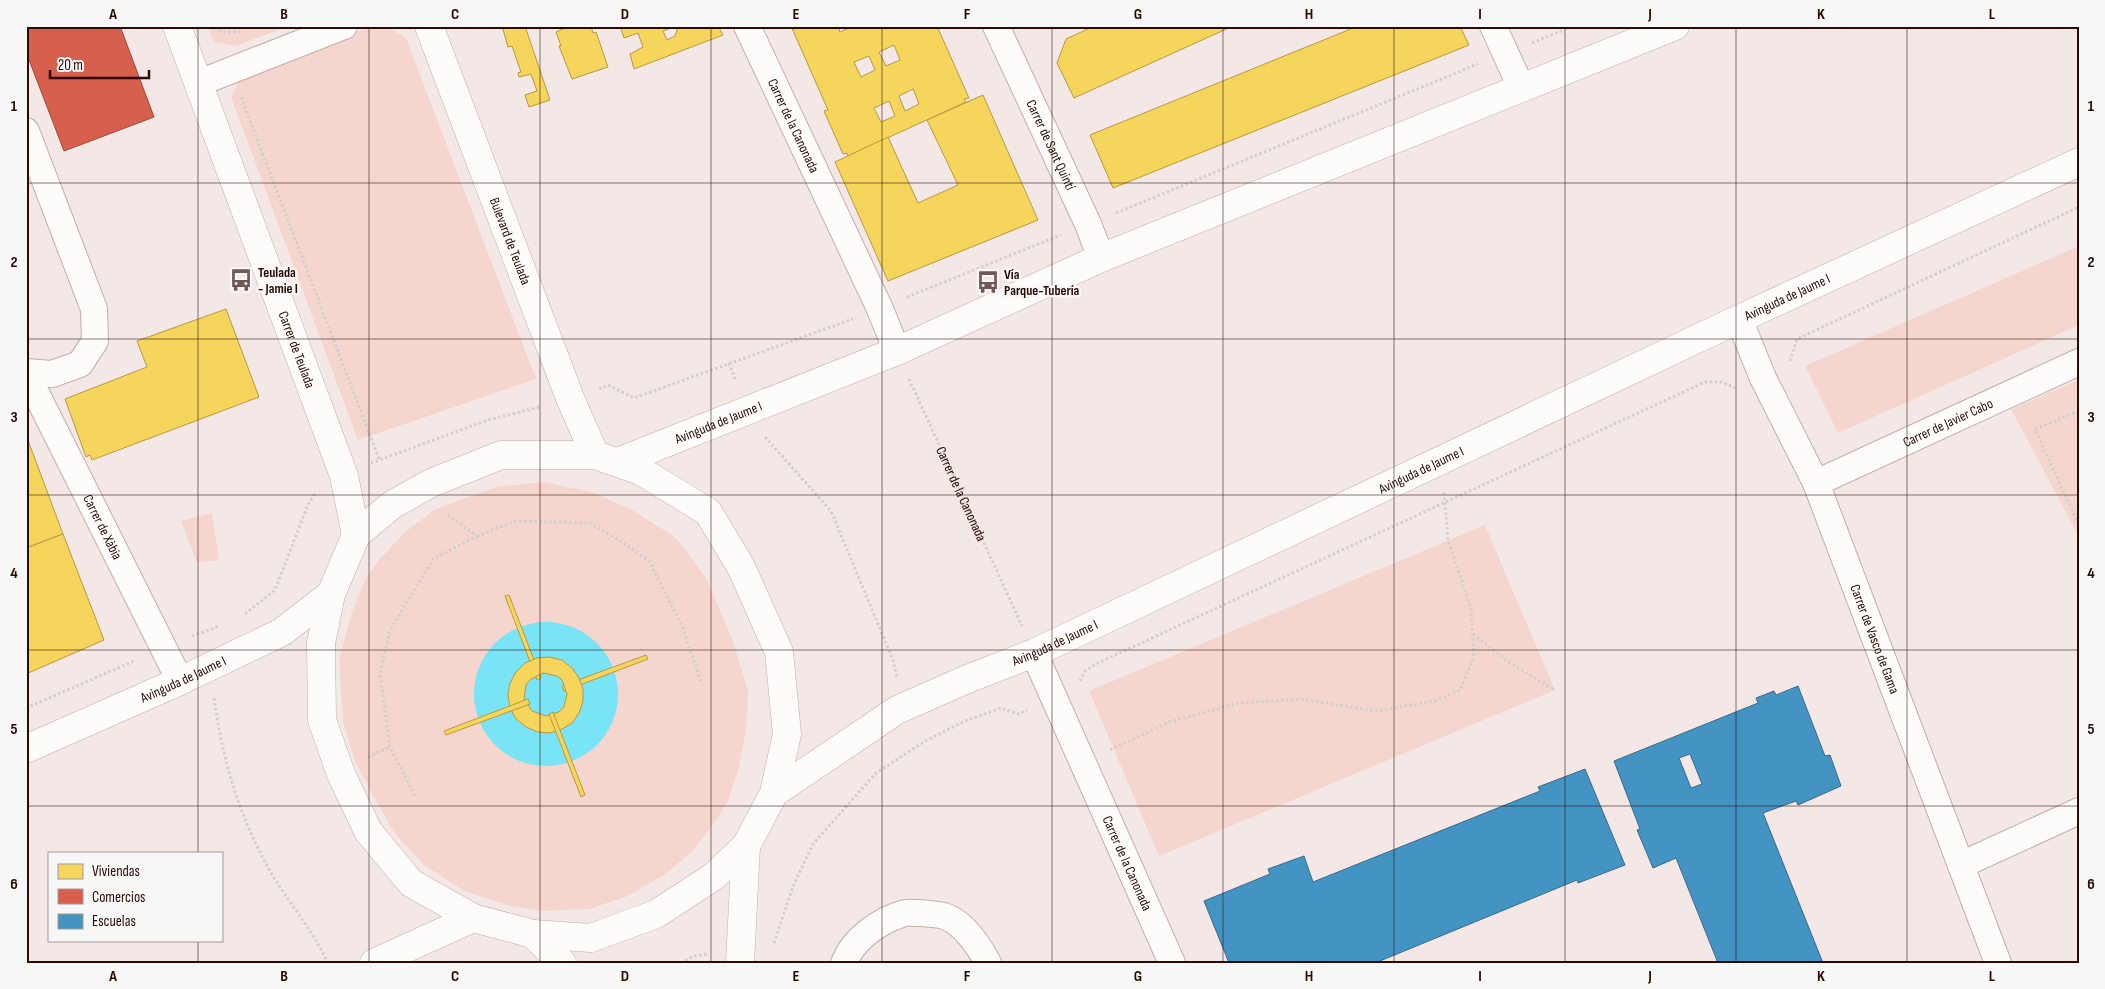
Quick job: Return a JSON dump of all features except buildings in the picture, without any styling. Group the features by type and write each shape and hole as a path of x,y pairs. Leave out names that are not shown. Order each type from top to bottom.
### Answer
{"main road":[{"name":"Carrer de Teulada","path":"177,26 344,476 356,534"},
{"name":"Bulevard de Teulada","path":"429,26 570,398 607,458"},
{"name":"Avinguda de Jaume I","path":"607,458 748,410 897,351 1101,258 1675,26"},
{"name":"Avinguda de Jaume I","path":"774,793 897,710 965,680 1034,654 1739,319 2079,162"},
{"path":"501,455 607,458 641,471 708,512 741,567 779,652 787,734 774,793 746,846 713,877 656,914 591,938 533,934 473,918 410,883 368,831 341,774 322,720 321,643 331,594 356,534 392,505 431,483 501,455"},
{"name":"Avinguda de Jaume I","path":"26,749 180,681 282,632 331,594"},
{"path":"740,956 746,846"},
{"path":"374,963 473,918"},
{"path":"533,934 562,963"}],"street":[{"path":"199,83 344,26"},
{"name":"Carrer de la Canonada","path":"747,26 880,309 897,351"},
{"path":"1493,26 1521,87"},
{"name":"Carrer de Sant Quintí","path":"1004,29 1101,258"},
{"name":"Carrer de Xàbia","path":"26,131 94,309 95,341 80,364 52,374 26,372"},
{"name":"Carrer de Vasco de Gama","path":"1739,319 1763,378 1816,483 1998,963"},
{"name":"Carrer de Javier Cabo","path":"1816,483 2079,362"},
{"name":"Carrer de Xàbia","path":"26,372 180,681"},
{"name":"Carrer de la Canonada","path":"1034,654 1172,963"},
{"path":"1961,865 2079,812"},
{"path":"844,963 850,950 874,928 906,913 945,916 970,934 988,963"}],"path":[{"path":"216,26 221,32 239,32 256,77 244,86 240,96 378,459"},
{"path":"898,682 893,660 831,512 753,424 729,363 880,309 1573,26"},
{"path":"681,963 694,956 740,956 772,948 794,884 813,844 876,774 927,740 965,721 1001,708 1019,714 1075,692 1085,671 1096,664 1705,382 1722,382 1734,388 1778,372 1790,364 1797,338 2079,207"},
{"name":"Carrer de la Canonada","path":"897,351 1034,654"},
{"path":"2079,411 2035,430 2079,525"},
{"path":"1087,771 1113,747 1169,722 1239,704 1300,699 1376,712 1434,701 1460,690 1474,657 1471,609 1448,540 1444,504 1445,459"},
{"path":"241,617 275,590 307,507 316,491"},
{"path":"446,514 477,536"},
{"path":"414,796 390,747 380,673 390,630 433,558 477,536 515,521 589,523 619,540 649,561 682,626 702,685"},
{"path":"26,708 225,623"},
{"path":"1472,633 1510,663 1555,690"},
{"path":"192,636 214,696 218,727 230,779 248,826 269,869 317,939 328,963"},
{"path":"368,757 390,747"}],"shaded area":[{"path":"207,26 290,26 235,46 214,42"},
{"path":"372,26 386,26 406,38 536,379 358,440 231,97 241,76"},
{"path":"2079,246 2079,325 1838,433 1805,366"},
{"path":"2079,380 2079,537 2011,409"},
{"path":"543,482 592,492 632,510 672,535 684,547 707,580 733,641 748,691 746,730 739,767 728,801 712,826 693,851 665,874 628,896 589,909 544,911 511,906 464,891 424,865 395,834 370,790 355,761 343,722 339,659 352,612 366,578 379,560 405,532 436,509 496,487"},
{"path":"212,513 219,560 197,563 181,521"},
{"path":"1485,525 1555,690 1159,856 1089,691"}],"water":[{"path":"546,622 573,628 586,634 597,643 606,654 612,667 618,694 612,721 606,734 597,745 586,754 573,760 546,766 519,760 506,754 495,745 486,734 480,721 474,694 480,667 486,654 495,643 506,634 519,628"}],"place":[{"name":"Teulada - Jamie I","path":"241,280"},
{"name":"Vía Parque-Tubería","path":"988,282"}]}
